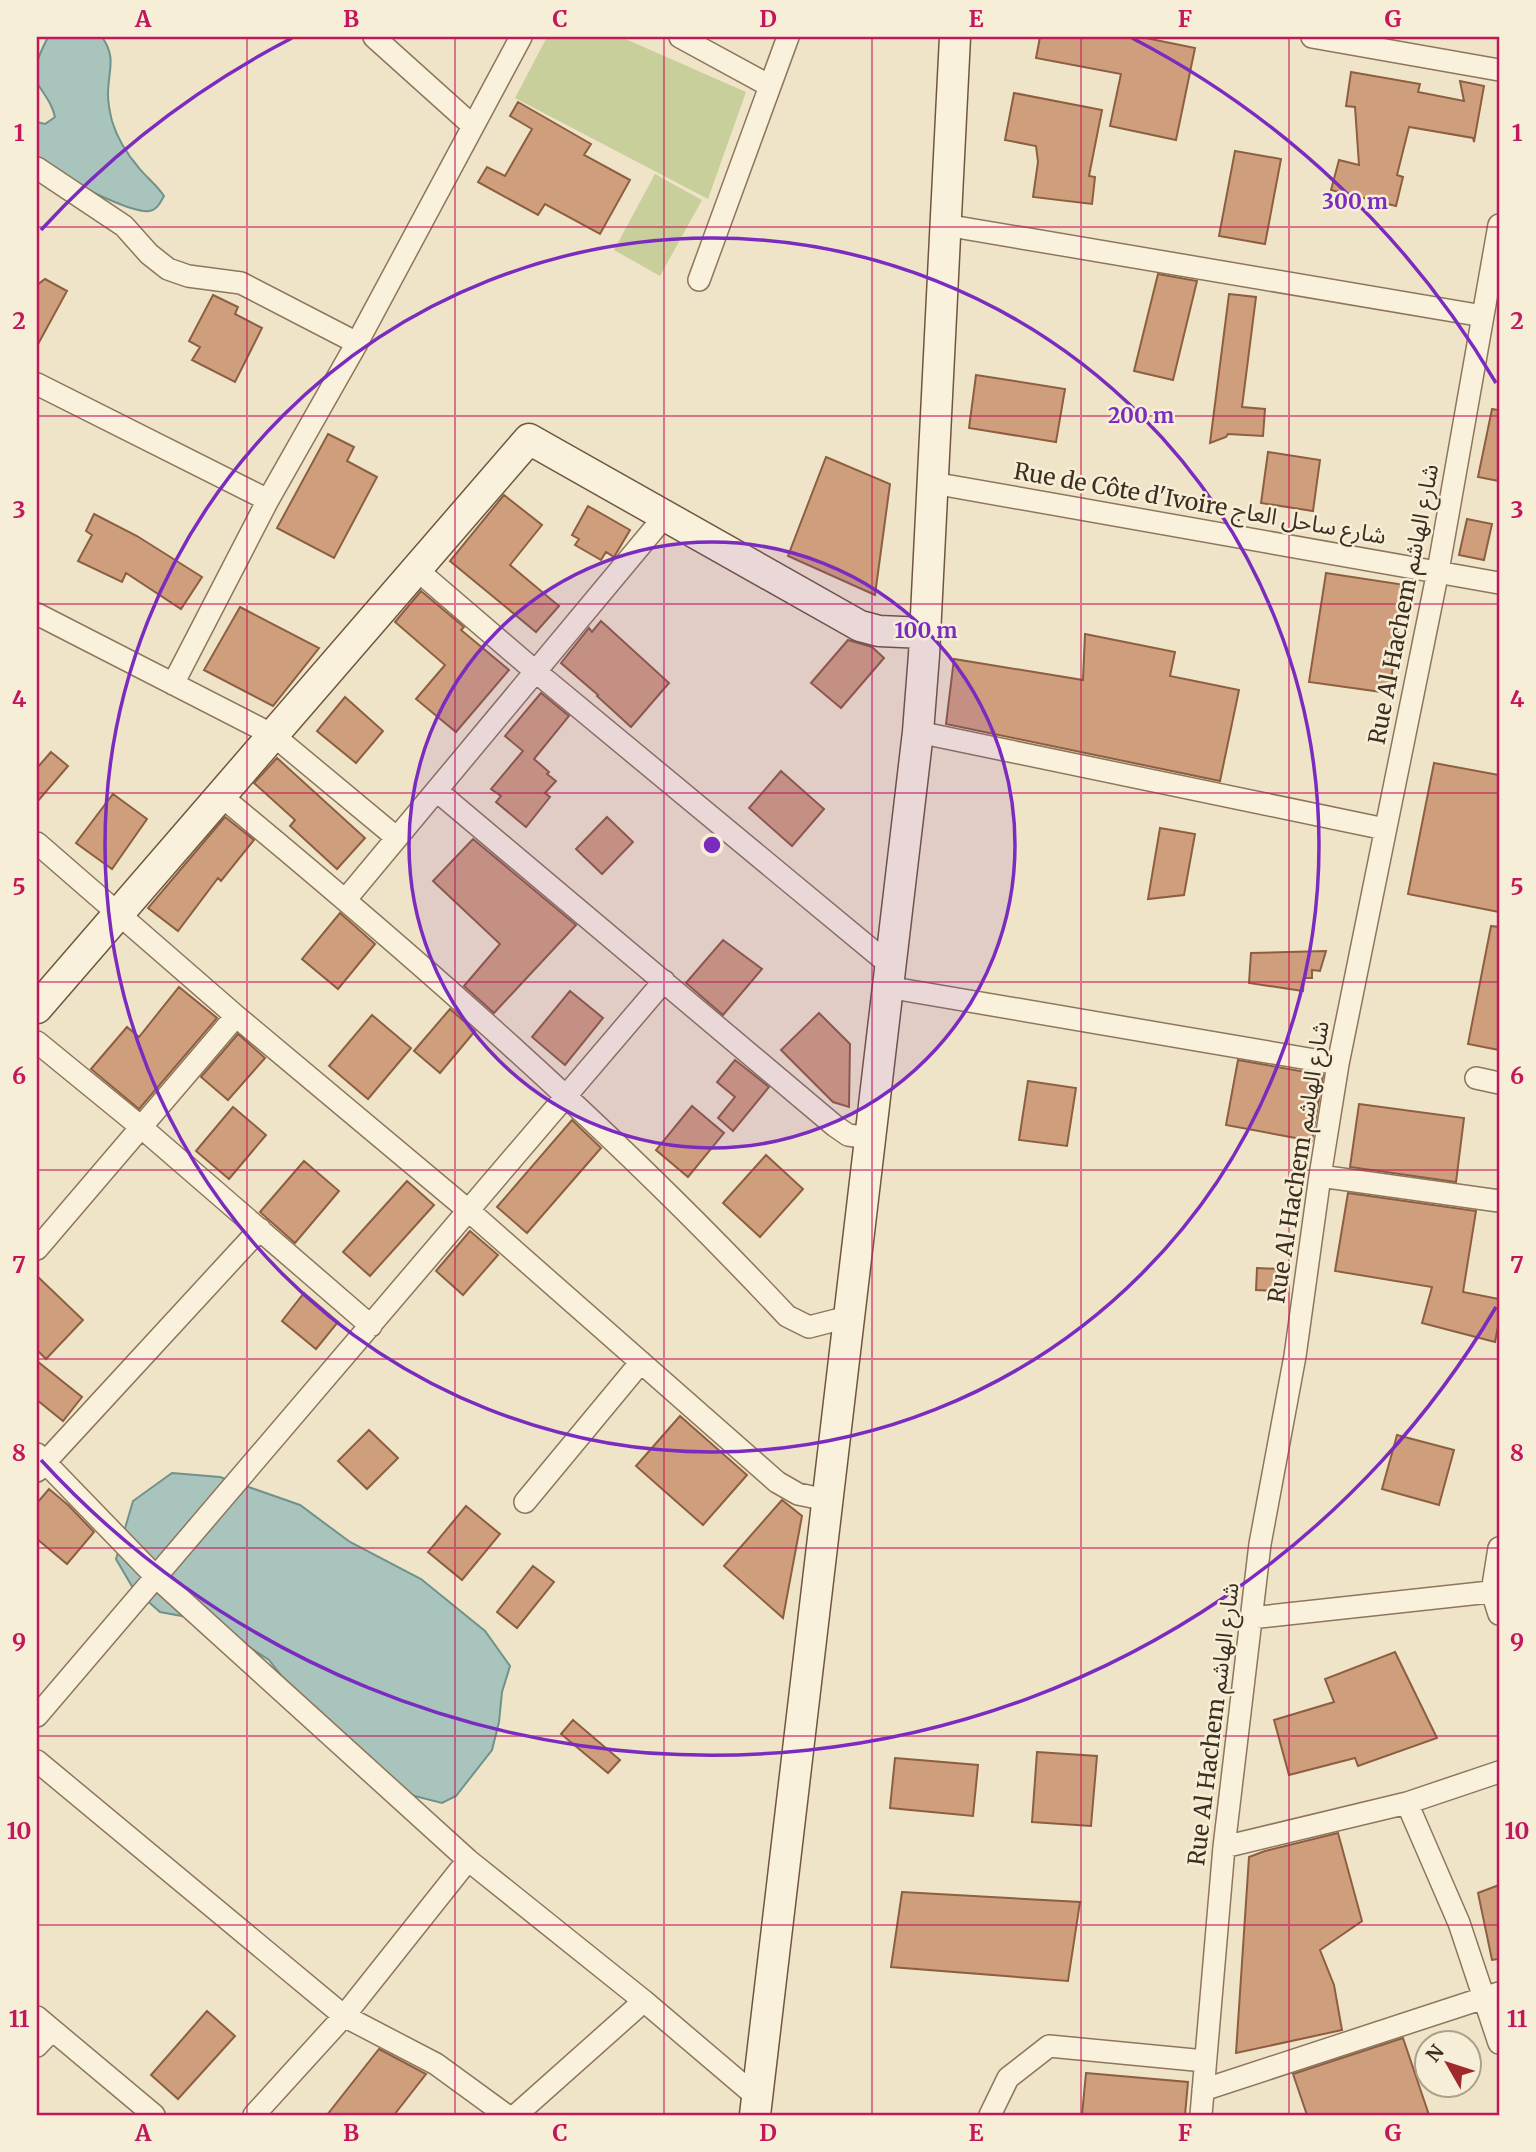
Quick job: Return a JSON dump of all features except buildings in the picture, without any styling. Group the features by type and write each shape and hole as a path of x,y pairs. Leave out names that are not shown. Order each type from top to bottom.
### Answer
{"street":[{"path":"374,37 473,126"},
{"path":"173,684 268,500 357,343 521,37"},
{"path":"680,37 770,86"},
{"path":"699,280 788,37"},
{"path":"756,2106 918,732 955,37"},
{"path":"1312,37 1499,70"},
{"path":"37,168 124,226 149,254 168,269 188,276 241,283 357,343"},
{"path":"946,225 1483,316"},
{"name":"Rue Al Hachem شارع الهاشم","path":"1200,2115 1224,1847 1260,1544 1295,1356 1338,1064 1438,571 1499,225"},
{"path":"37,384 268,500"},
{"path":"37,1008 529,439 860,626 878,631 925,633"},
{"name":"Rue de Côte d'Ivoire شارع ساحل العاج","path":"933,483 1499,583"},
{"path":"346,899 665,516"},
{"path":"416,569 889,976 1338,1064"},
{"path":"37,614 274,735 397,838"},
{"path":"918,732 1385,829"},
{"path":"438,791 835,1126 848,1135 870,1138"},
{"path":"221,796 346,899 567,1096 788,1316 809,1327 848,1317"},
{"path":"37,843 236,1016 469,1211 777,1482 797,1494 827,1500"},
{"path":"37,1716 664,981"},
{"path":"37,1250 236,1016"},
{"path":"37,1042 142,1127 371,1326"},
{"path":"1475,1078 1499,1083"},
{"path":"1320,1176 1499,1201"},
{"path":"260,1229 39,1462 155,1576 468,1860 644,2001 756,2106"},
{"path":"525,1502 641,1362"},
{"path":"1499,1548 1496,1591 1499,1614"},
{"path":"1251,1618 1496,1591"},
{"path":"37,1761 344,2016 436,2064 506,2115"},
{"path":"1224,1847 1407,1803 1499,1772"},
{"path":"1407,1803 1492,1995 1499,2043"},
{"path":"254,2115 344,2016 468,1860"},
{"path":"1203,2090 1492,1995"},
{"path":"516,2115 644,2001"},
{"path":"37,2046 44,2024 154,2115"},
{"path":"990,2115 1008,2078 1049,2046 1205,2061"}],"green space":[{"path":"547,37 621,37 746,92 708,199 515,98"},
{"path":"655,174 702,200 660,276 614,250"}],"water":[{"path":"48,37 102,37 107,45 111,65 108,94 112,121 130,157 164,196 154,209 139,210 126,206 37,164 37,122 45,124 55,117 39,86 36,74 42,48"},
{"path":"172,1473 220,1477 300,1505 350,1542 421,1579 485,1631 510,1666 502,1692 499,1722 492,1750 456,1796 442,1803 407,1794 312,1715 269,1660 209,1621 160,1612 133,1588 116,1559 133,1501"}]}
